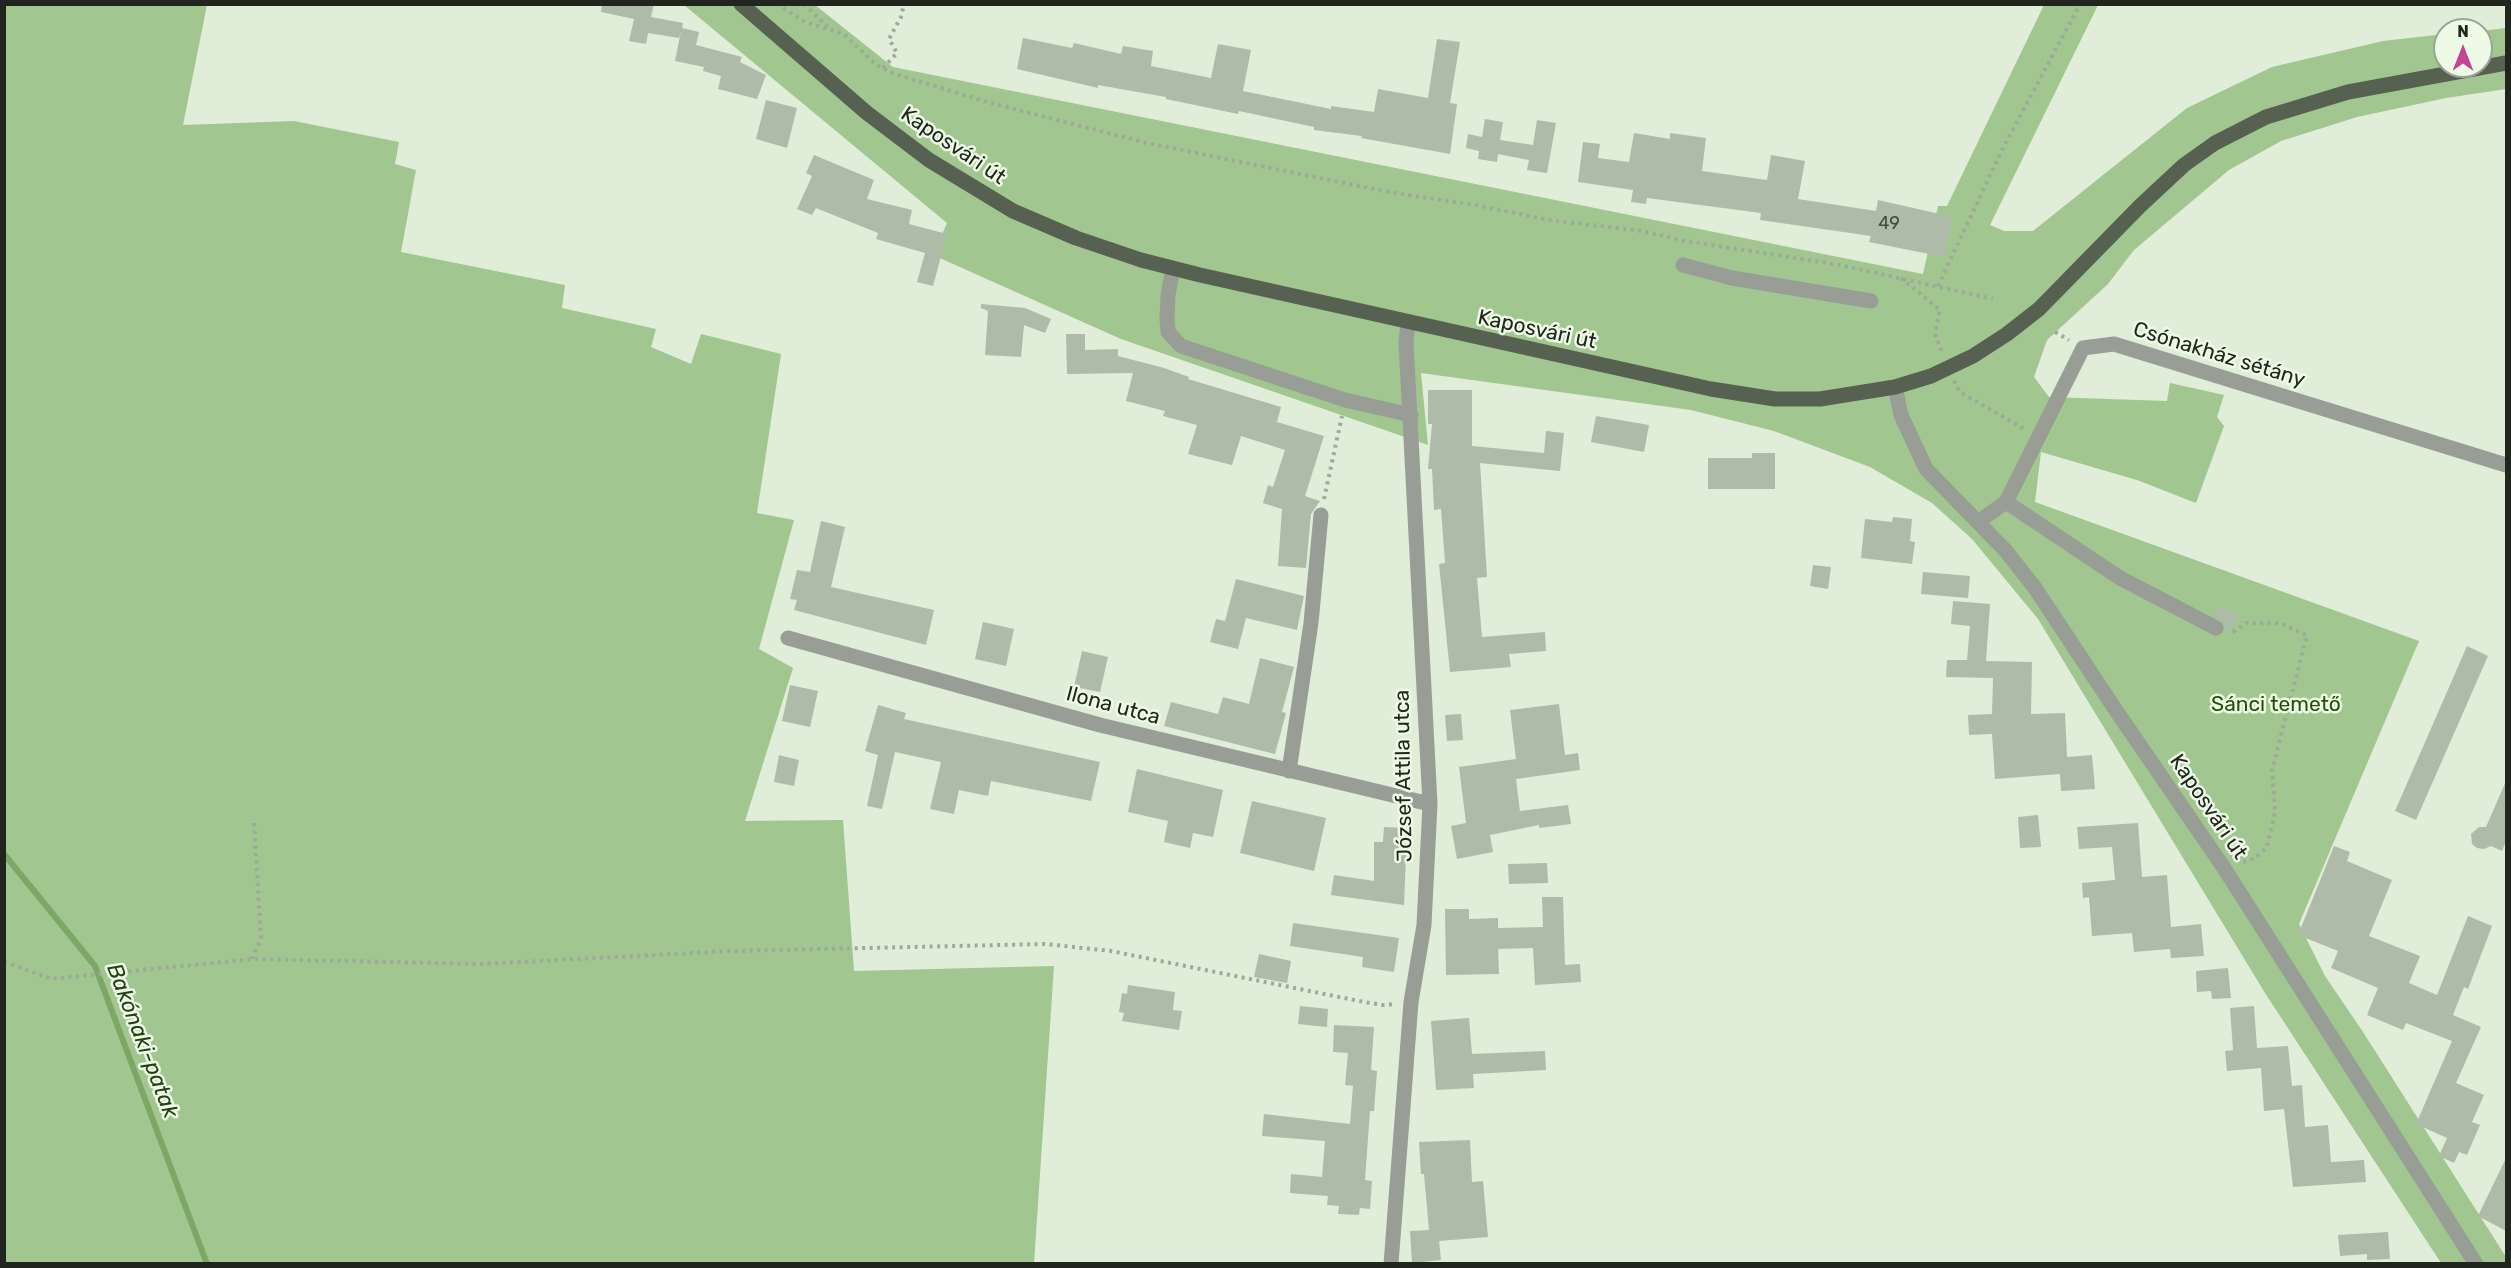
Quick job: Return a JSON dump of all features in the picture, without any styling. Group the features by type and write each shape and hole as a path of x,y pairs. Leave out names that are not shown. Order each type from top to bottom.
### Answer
{"main road":[{"name":"Kaposvári út","path":"741,4 867,113 957,178 1013,210 1076,238 1116,253 1173,268 1711,389 1775,399 1820,399 1895,387 1948,368 2007,334 2039,309 2162,185 2215,143 2265,117 2315,100 2348,92 2506,63"}],"street":[{"path":"1683,265 1732,278 1871,301"},
{"path":"1173,268 1168,295 1168,332 1181,346 1345,400 1411,415"},
{"name":"József Attila utca","path":"1391,1263 1411,1002 1424,925 1430,804 1406,342 1408,322"},
{"name":"Csónakház sétány","path":"2006,502 2083,348 2114,344 2506,465"},
{"name":"Kaposvári út","path":"1895,387 1901,415 1919,458 1937,482 1978,522 2035,588 2121,719 2224,868 2476,1263"},
{"path":"1978,522 2006,502 2120,578 2216,628"},
{"path":"1289,771 1311,623 1321,515"},
{"name":"Ilona utca","path":"789,638 1100,725 1430,804"}],"path":[{"path":"777,4 804,22 844,34 883,68 987,102 1229,161 1549,220 1642,231 1686,241 1840,265 1993,299"},
{"path":"804,4 831,30"},
{"path":"883,68 897,53 889,39 901,17 904,4"},
{"path":"1938,286 2003,148 2080,4"},
{"path":"1321,515 1345,400"},
{"path":"2216,628 2230,634 2246,623 2278,623 2307,635 2272,770 2275,811 2267,847 2254,858 2224,868"},
{"path":"252,959 261,938 254,823"},
{"path":"4,962 52,979 252,959 483,964 730,951 1045,944 1111,951 1383,1005 1411,1002"}],"green space":[{"path":"5,4 207,5 183,125 294,121 399,142 395,164 416,170 401,252 565,285 562,308 656,329 651,347 691,364 701,334 781,354 757,513 794,520 759,649 793,668 745,821 843,820 854,971 1054,966 1034,1263 5,1263"},
{"name":"Sánci temető","path":"684,5 815,5 893,67 1923,274 1938,206 1947,206 2044,5 2098,5 1990,225 2004,231 2033,231 2187,108 2272,67 2383,41 2433,35 2433,78 2493,78 2493,30 2506,28 2506,89 2446,98 2357,117 2281,141 2229,170 2134,250 2108,284 2047,340 2034,377 2049,397 2167,401 2170,383 2224,395 2217,417 2224,426 2196,503 2137,480 2041,452 2035,502 2419,641 2299,924 2325,976 2506,1257 2506,1263 2441,1263 2265,993 2038,619 1972,539 1932,503 1870,467 1774,431 1691,410 1421,373 1428,445 1121,339 933,255 947,223"}],"building":[{"path":"602,4 654,4 651,17 683,23 682,28 699,32 696,45 742,57 740,62 766,75 757,99 718,89 721,76 703,71 704,67 675,61 681,31 679,38 648,33 646,44 629,41 634,19 601,12"},
{"path":"1023,38 1072,48 1074,43 1121,54 1123,46 1153,51 1151,66 1211,78 1218,44 1251,50 1243,91 1331,109 1331,106 1374,112 1378,89 1428,98 1437,39 1460,42 1450,103 1457,104 1450,154 1361,138 1362,136 1314,130 1314,127 1239,111 1238,114 1166,99 1166,97 1098,85 1098,88 1017,69"},
{"path":"766,100 797,108 787,148 756,139"},
{"path":"1485,119 1503,122 1500,140 1533,145 1537,120 1556,123 1547,173 1527,170 1529,160 1498,154 1497,162 1478,159 1479,151 1466,148 1468,134 1482,137"},
{"path":"1634,133 1670,139 1670,133 1706,138 1702,171 1767,180 1771,155 1805,161 1798,199 1876,211 1878,200 1953,217 1944,257 1869,242 1871,236 1760,220 1761,213 1647,198 1646,204 1631,202 1633,190 1578,182 1583,142 1600,144 1598,158 1629,162"},
{"path":"814,155 874,180 867,199 912,210 909,224 947,234 933,286 917,282 925,253 876,239 878,233 816,208 812,215 797,209 812,176 806,173"},
{"path":"981,304 1025,308 1051,319 1045,333 1024,325 1021,357 985,355 988,311 981,308"},
{"path":"1066,334 1085,334 1085,350 1118,349 1118,356 1164,368 1189,377 1188,379 1281,407 1277,422 1324,436 1305,496 1320,501 1311,514 1306,568 1278,566 1282,509 1263,503 1268,485 1273,487 1285,450 1241,436 1232,465 1188,454 1197,425 1163,416 1165,411 1126,401 1133,373 1067,374"},
{"path":"1428,390 1472,390 1472,446 1544,453 1546,431 1564,433 1560,471 1480,463 1487,577 1477,578 1482,637 1545,632 1546,651 1509,654 1511,667 1450,672 1439,564 1445,563 1441,509 1434,510 1432,469 1428,469 1432,424 1428,424"},
{"path":"1596,416 1649,425 1644,452 1591,442"},
{"path":"1752,453 1775,453 1775,489 1708,489 1708,458 1752,458"},
{"path":"1893,517 1912,519 1910,541 1915,542 1912,564 1861,558 1865,519 1892,522"},
{"path":"821,521 845,527 831,587 934,610 926,645 794,610 797,600 790,599 797,570 810,572"},
{"path":"1813,565 1831,567 1828,589 1810,586"},
{"path":"1923,572 1970,576 1968,598 1921,594"},
{"path":"1236,579 1304,596 1297,630 1246,618 1238,649 1210,642 1216,619 1225,621"},
{"path":"1953,601 1990,604 1986,661 2032,662 2031,714 2065,713 2067,757 2092,755 2095,789 2061,791 2060,774 1995,779 1992,734 1969,735 1968,715 1992,714 1993,678 1946,677 1947,660 1967,660 1970,626 1951,624"},
{"path":"2219,606 2238,614 2231,631 2225,629 2224,622 2215,617"},
{"path":"983,622 1014,629 1006,666 975,659"},
{"path":"2467,646 2488,656 2416,820 2395,811"},
{"path":"1082,651 1108,657 1100,692 1074,687"},
{"path":"1260,658 1294,667 1282,712 1286,713 1275,754 1164,726 1171,702 1218,714 1223,697 1249,704"},
{"path":"790,685 818,691 810,727 782,721"},
{"path":"1559,704 1565,755 1578,753 1580,770 1516,779 1520,811 1568,805 1571,824 1539,828 1539,825 1490,835 1493,852 1457,859 1451,826 1466,823 1459,767 1516,759 1510,710"},
{"path":"878,705 906,713 904,719 1100,762 1091,801 991,781 988,796 959,790 954,814 930,809 941,762 895,752 882,809 867,806 878,755 865,751"},
{"path":"1461,714 1463,740 1447,741 1445,715"},
{"path":"779,755 799,760 794,786 774,782"},
{"path":"1137,769 1223,790 1213,837 1193,833 1190,848 1164,842 1168,821 1128,812"},
{"path":"2506,781 2506,841 2502,851 2491,846 2484,849 2477,848 2472,844 2471,834 2479,827 2486,827"},
{"path":"1252,801 1326,818 1314,871 1240,853"},
{"path":"2038,815 2041,847 2020,848 2018,817"},
{"path":"2138,823 2142,877 2167,875 2171,927 2201,924 2204,956 2171,958 2170,949 2134,952 2132,933 2092,936 2089,897 2083,898 2082,883 2115,880 2112,847 2079,849 2077,827"},
{"path":"1384,827 1407,828 1404,905 1331,895 1334,875 1374,881 1374,842 1383,842"},
{"path":"2334,846 2350,852 2347,861 2392,880 2369,936 2420,956 2409,983 2437,995 2468,916 2492,926 2468,989 2464,987 2453,1015 2481,1027 2456,1083 2484,1095 2472,1122 2480,1125 2467,1155 2459,1152 2454,1163 2439,1156 2447,1138 2416,1124 2452,1041 2406,1023 2403,1030 2367,1015 2378,988 2331,968 2338,951 2298,935"},
{"path":"1547,863 1548,883 1509,884 1508,864"},
{"path":"1542,897 1563,897 1565,965 1580,964 1581,982 1535,985 1533,948 1498,949 1499,974 1446,975 1445,909 1469,909 1469,919 1498,918 1498,928 1543,927"},
{"path":"1293,923 1399,938 1394,972 1362,967 1363,957 1290,946"},
{"path":"1259,954 1291,961 1287,983 1254,977"},
{"path":"2228,968 2231,998 2212,999 2211,991 2197,992 2196,971"},
{"path":"1128,985 1175,992 1173,1010 1182,1011 1179,1030 1122,1021 1124,1013 1119,1012 1122,993 1127,994"},
{"path":"1300,1006 1328,1009 1327,1027 1298,1024"},
{"path":"2254,1006 2257,1048 2288,1046 2292,1086 2302,1085 2305,1127 2328,1125 2331,1162 2364,1160 2366,1182 2293,1187 2284,1109 2264,1111 2261,1068 2227,1071 2225,1051 2233,1050 2230,1008"},
{"path":"1469,1018 1472,1054 1545,1051 1546,1070 1473,1074 1474,1088 1436,1090 1431,1021"},
{"path":"1334,1025 1374,1027 1371,1070 1377,1071 1374,1111 1370,1111 1365,1180 1372,1181 1370,1209 1360,1208 1359,1215 1338,1214 1339,1206 1327,1205 1328,1196 1290,1193 1291,1174 1322,1177 1325,1141 1262,1136 1264,1114 1350,1124 1353,1086 1345,1085 1348,1053 1333,1052"},
{"path":"1470,1140 1472,1182 1483,1181 1488,1237 1439,1241 1441,1260 1412,1263 1410,1231 1429,1230 1419,1142"},
{"path":"2506,1158 2506,1231 2478,1216"},
{"path":"2388,1232 2390,1259 2367,1260 2367,1254 2340,1256 2338,1235"}],"waterway":[{"name":"Bakónaki-patak","path":"4,854 95,966 207,1264"}]}
